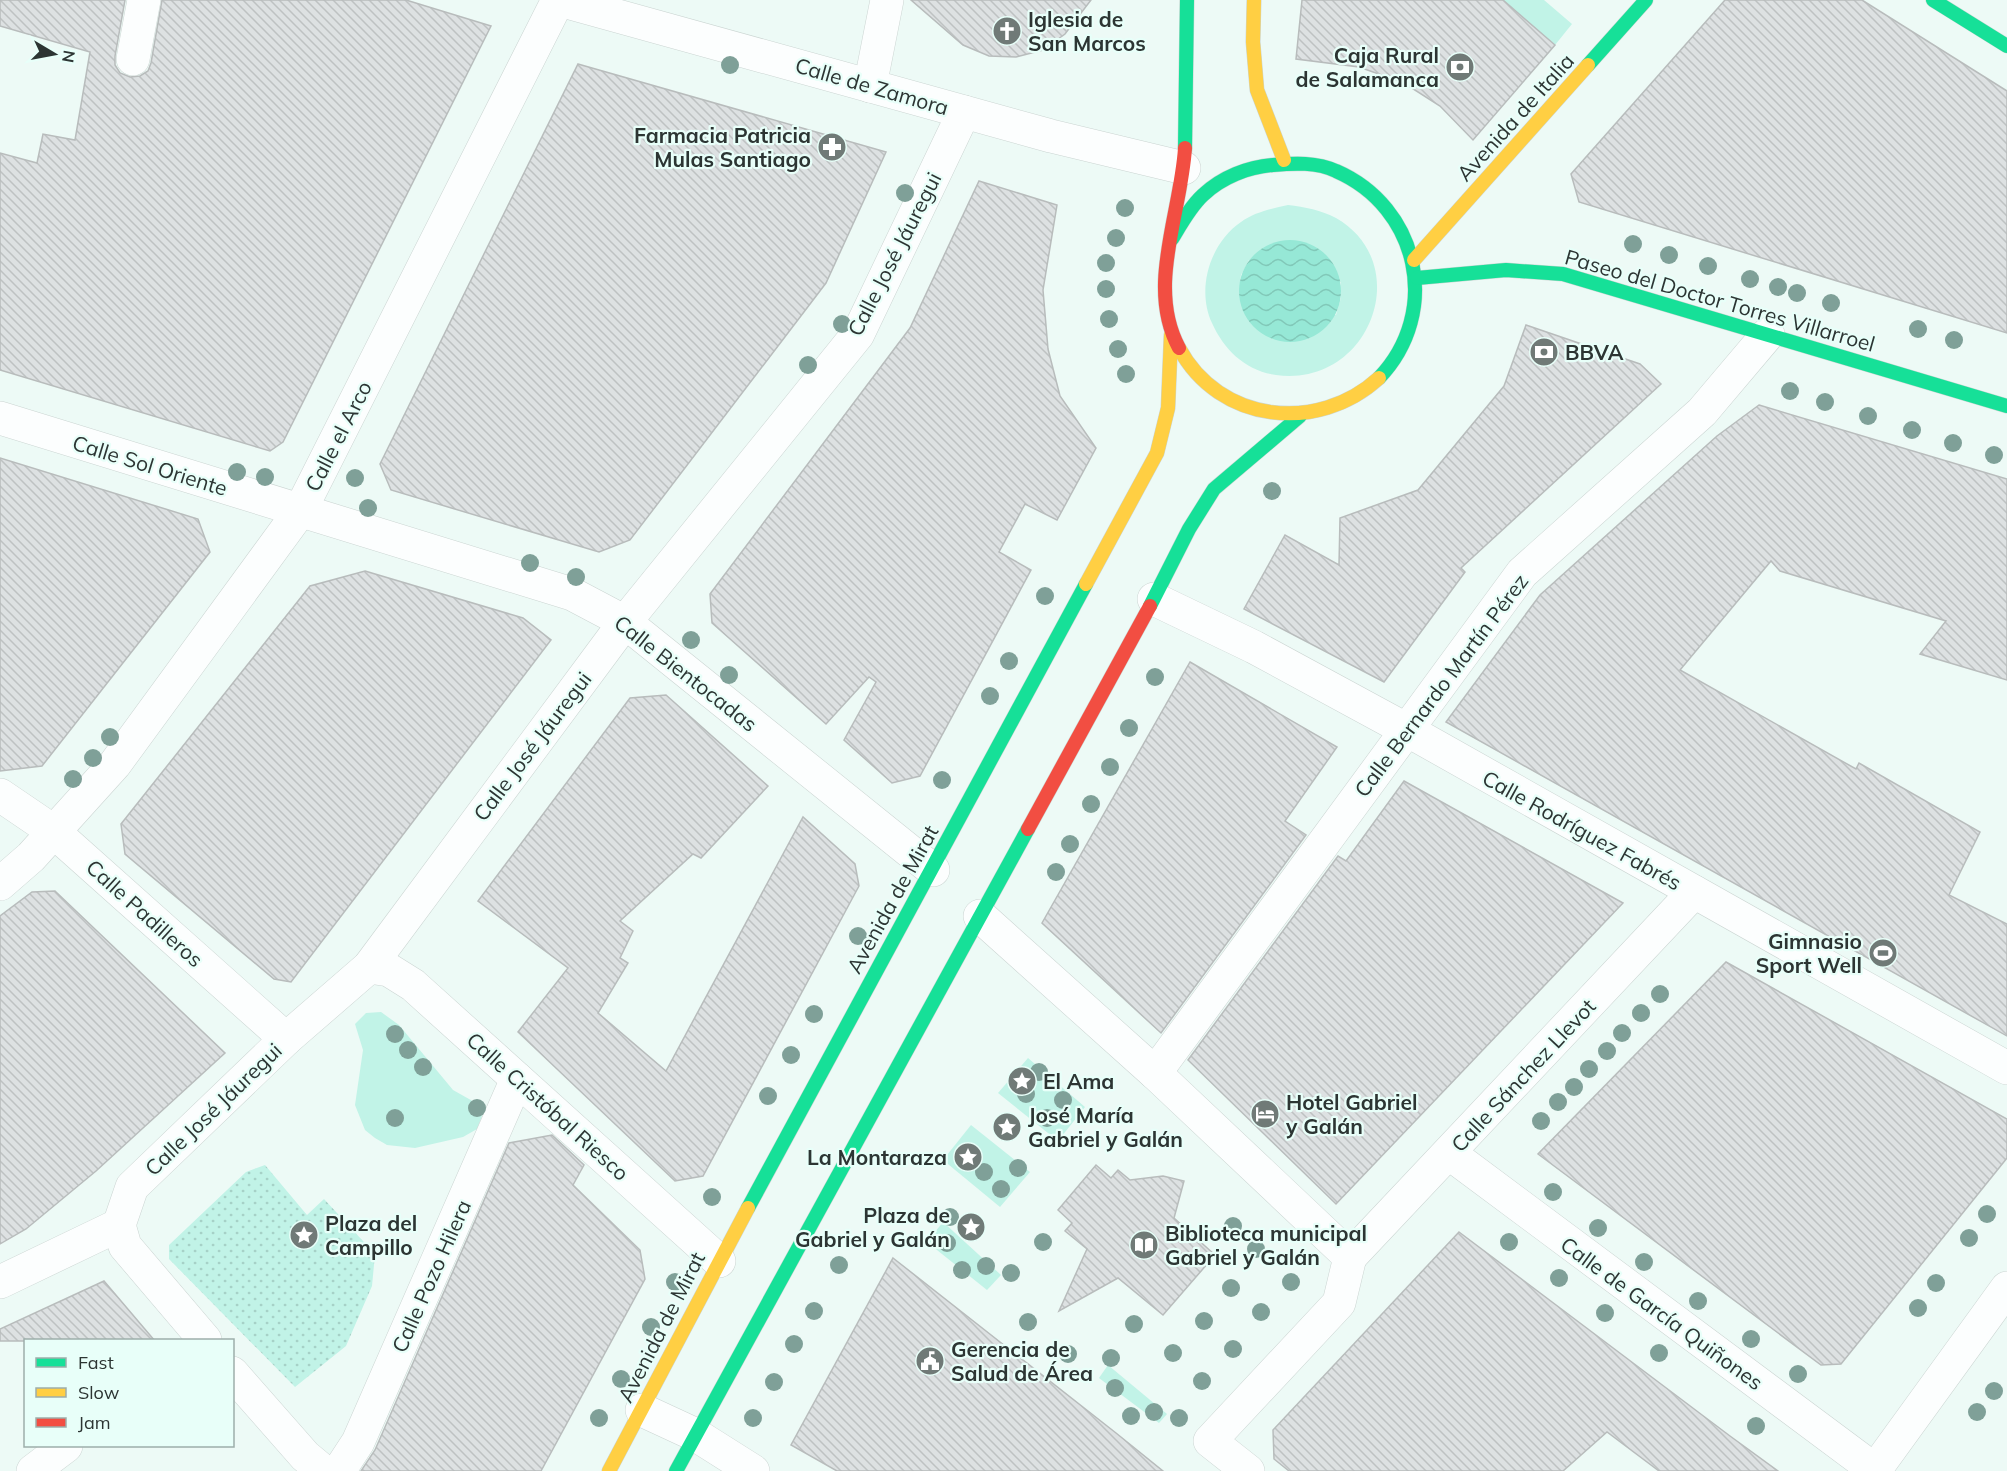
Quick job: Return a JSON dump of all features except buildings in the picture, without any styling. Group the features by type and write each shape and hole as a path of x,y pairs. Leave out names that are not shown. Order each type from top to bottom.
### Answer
{"highway":[{"path":"1172,239 1199,199 1238,172 1284,160 1328,166 1368,186 1398,220 1414,260 1417,278 1413,322 1395,362 1364,393 1324,411 1300,416 1260,412 1223,397 1192,370 1172,335 1163,287 1184,168 1187,0"},
{"path":"1254,0 1252,42 1257,90 1284,160"},
{"name":"Avenida de Italia","path":"1414,260 1646,0"},
{"path":"1933,0 2007,46"},
{"name":"Paseo del Doctor Torres Villarroel","path":"1417,278 1506,270 1563,274 2007,406"},
{"name":"Avenida de Mirat","path":"609,1471 719,1261 1157,453 1168,408 1172,335"},
{"path":"676,1471 1154,599 1189,529 1214,489 1300,416"}],"street":[{"path":"134,60 144,0"},
{"name":"Calle de Zamora","path":"559,0 645,11 870,86 1184,168"},
{"name":"Calle el Arco","path":"0,884 31,857 115,764 300,511 559,0"},
{"path":"870,86 887,0"},
{"name":"Calle José Jáuregui","path":"119,1225 132,1187 286,1038 369,967 625,622 858,334 964,112"},
{"name":"Calle Bernardo Martín Pérez","path":"1155,1072 1522,573 1702,412 1768,334"},
{"name":"Calle Sol Oriente","path":"0,418 300,511"},
{"name":"Calle Bientocadas","path":"300,511 572,594 625,622 933,870"},
{"name":"Calle Rodríguez Fabrés","path":"1154,599 1254,647 1407,730 2007,1068"},
{"name":"Calle Padilleros","path":"0,795 53,831 286,1038"},
{"name":"Calle Sánchez Llevot","path":"1350,1257 1694,892"},
{"path":"980,916 1155,1072 1350,1257 1340,1303 1210,1441 1248,1471"},
{"name":"Calle Cristóbal Riesco","path":"369,967 389,970 413,985 719,1261"},
{"name":"Calle Pozo Hilera","path":"339,1471 358,1442 517,1079"},
{"name":"Calle de García Quiñones","path":"1449,1153 1875,1471"},
{"path":"0,1282 119,1225 125,1246 201,1339"},
{"path":"1875,1471 2007,1288"},
{"path":"234,1375 304,1456 323,1471"},
{"path":"642,1410 696,1435 753,1471"},
{"path":"33,1471 65,1447"}],"shaded area":[{"path":"1503,0 1544,0 1572,24 1555,45"},
{"path":"1288,205 1307,208 1336,218 1360,238 1374,264 1377,291 1371,319 1357,343 1336,362 1309,374 1276,375 1255,369 1237,358 1217,333 1207,310 1205,296 1209,268 1214,254 1230,231 1241,222 1263,211","holes":["1249,260 1341,282 1341,298 1336,315 1239,292 1241,275"]},
{"path":"381,1012 399,1025 453,1090 485,1108 477,1129 463,1137 415,1148 387,1145 365,1130 355,1105 363,1050 355,1024 366,1013"},
{"path":"1028,1058 1085,1107 1058,1141 998,1093"},
{"path":"971,1125 1030,1172 1000,1207 943,1160"},
{"path":"265,1165 307,1215 324,1199 375,1254 372,1286 346,1346 295,1387 169,1259 169,1245 246,1172"},
{"path":"943,1222 1001,1275 987,1290 927,1242"},
{"path":"1108,1365 1167,1414 1159,1423 1099,1378"}],"water":[{"path":"1290,240 1310,244 1326,255 1337,271 1341,291 1337,311 1326,327 1310,338 1290,342 1270,338 1254,327 1243,311 1239,291 1243,271 1254,255 1270,244"}],"traffic: fast":[{"path":"1185,148 1187,0"},
{"path":"1588,65 1646,0"},
{"path":"1933,0 2007,46"},
{"path":"1172,239 1190,210 1203,195 1227,178 1254,168 1289,164 1321,166 1336,171 1364,188 1387,209 1403,235 1412,263 1415,293 1411,323 1399,352 1379,378"},
{"path":"1417,278 1506,270 1563,274 2007,406"},
{"path":"1150,606 1189,529 1214,489 1300,416"},
{"path":"748,1208 1086,584"},
{"path":"676,1471 1028,829"}],"traffic: slow":[{"path":"1254,0 1253,42 1257,90 1284,160"},
{"path":"1414,260 1588,65"},
{"path":"1086,584 1157,453 1168,408 1171,335"},
{"path":"1179,348 1197,373 1219,392 1244,405 1271,412 1299,413 1328,407 1355,396 1379,378"},
{"path":"609,1471 748,1208"}],"traffic: jam":[{"path":"1179,348 1170,325 1165,300 1165,275 1185,148"},
{"path":"1028,829 1150,606"}],"place":[{"name":"Iglesia de San Marcos","path":"1007,31"},
{"name":"Caja Rural de Salamanca","path":"1460,67"},
{"name":"Farmacia Patricia Mulas Santiago","path":"832,147"},
{"name":"BBVA","path":"1544,352"},
{"name":"Gimnasio Sport Well","path":"1883,953"},
{"name":"El Ama","path":"1022,1081"},
{"name":"Hotel Gabriel y Galán","path":"1265,1114"},
{"name":"José María Gabriel y Galán","path":"1007,1127"},
{"name":"La Montaraza","path":"968,1157"},
{"name":"Plaza de Gabriel y Galán","path":"971,1227"},
{"name":"Plaza del Campillo","path":"304,1235"},
{"name":"Biblioteca municipal Gabriel y Galán","path":"1144,1245"},
{"name":"Gerencia de Salud de Área","path":"930,1361"}]}
